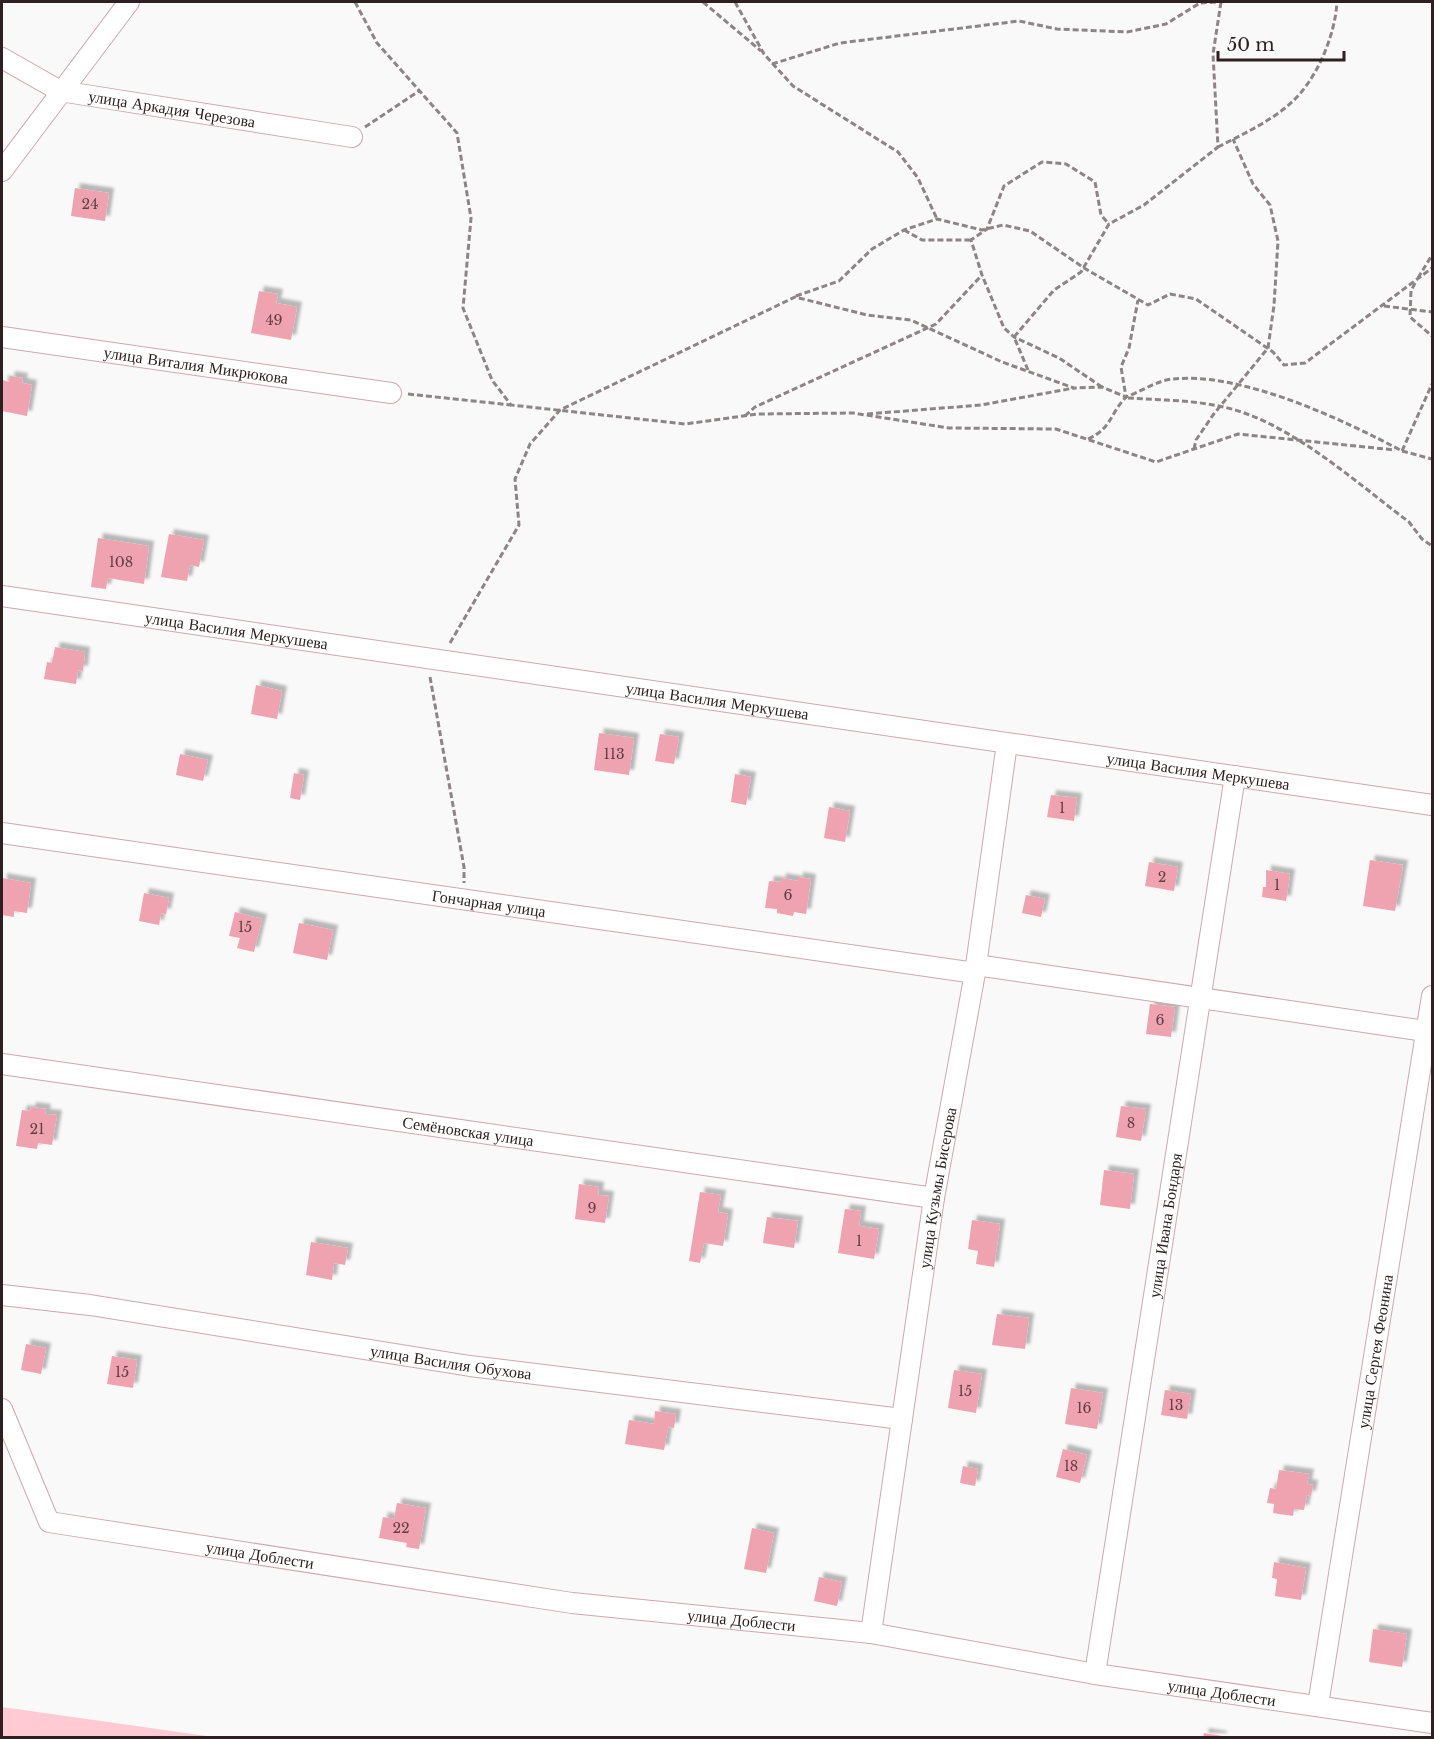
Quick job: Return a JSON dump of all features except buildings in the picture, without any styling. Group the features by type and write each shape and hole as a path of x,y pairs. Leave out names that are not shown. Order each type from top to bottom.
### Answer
{"street":[{"path":"2,171 129,2"},
{"name":"улица Аркадия Черезова","path":"2,58 60,91 352,137"},
{"name":"улица Виталия Микрюкова","path":"2,337 391,393"},
{"name":"улица Василия Меркушева","path":"2,596 1432,806"},
{"name":"улица Кузьмы Бисерова","path":"871,1634 934,1198 976,969 1007,743"},
{"name":"улица Ивана Бондаря","path":"1095,1674 1235,776"},
{"name":"Гончарная улица","path":"2,833 976,969 1200,997 1430,1031"},
{"name":"улица Сергея Феонина","path":"1318,1705 1430,1031 1432,996"},
{"name":"Семёновская улица","path":"2,1064 934,1198"},
{"name":"улица Василия Обухова","path":"2,1295 90,1305 470,1366 902,1419"},
{"name":"улица Доблести","path":"2,1409 49,1522 572,1603 871,1634 1095,1674 1432,1723"}],"path":[{"path":"355,2 377,43 457,133 471,218 463,309 492,380 511,405"},
{"path":"703,2 764,54"},
{"path":"735,2 764,54 793,86 898,152 918,178 937,219"},
{"path":"772,64 840,43 1019,21 1058,28 1127,32 1166,24 1200,3 1219,2 1213,54 1218,147"},
{"path":"1014,336 1054,290 1084,268 1109,224 1144,205 1185,176 1218,147 1256,127 1294,100 1321,61 1335,25 1337,2"},
{"path":"352,137 418,91"},
{"path":"1194,449 1196,440 1220,406 1268,348 1274,305 1278,241 1270,205 1254,184 1233,139"},
{"path":"904,230 922,240 971,240 987,229 1004,186 1042,162 1066,164 1095,182 1101,215 1109,224"},
{"path":"560,410 795,297 839,281 872,249 904,230 937,219 982,230 1003,225 1030,231 1084,268 1148,306 1170,294 1196,298 1268,348 1284,365 1305,363 1432,268"},
{"path":"971,240 982,275 1004,328 1014,336 1059,358 1102,387 1126,398 1220,406 1272,426 1298,439 1408,522 1422,539 1432,546"},
{"path":"1432,255 1411,291 1410,310 1410,317 1432,336"},
{"path":"745,416 755,407 936,324 982,275"},
{"path":"795,297 867,315 911,320 1028,371 1074,388"},
{"path":"1126,398 1121,368 1129,348 1138,300"},
{"path":"1384,306 1432,312"},
{"path":"1014,336 1028,371"},
{"path":"1087,440 1108,427 1114,409 1126,398 1172,379 1239,383 1350,423 1402,451"},
{"path":"1402,451 1432,384"},
{"path":"391,393 686,424 745,416 859,414 981,405 1074,388 1102,387"},
{"path":"859,414 949,428 1056,429 1156,462 1238,434 1384,447 1432,459"}],"shaded area":[{"path":"2,1707 214,1737 2,1737"}]}
